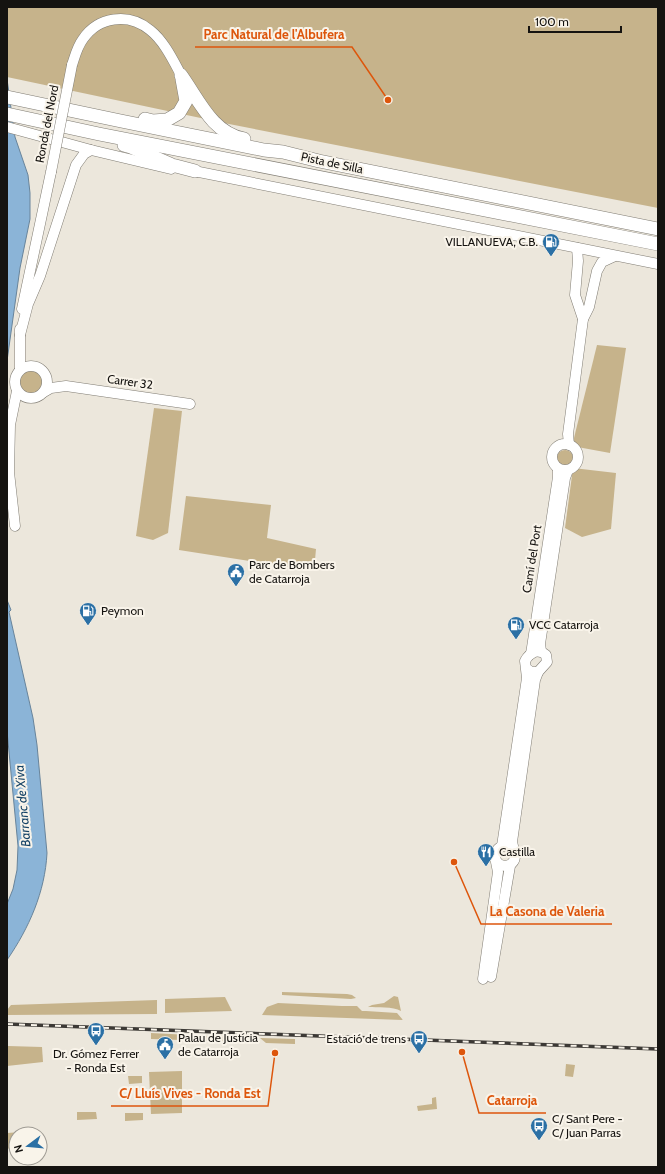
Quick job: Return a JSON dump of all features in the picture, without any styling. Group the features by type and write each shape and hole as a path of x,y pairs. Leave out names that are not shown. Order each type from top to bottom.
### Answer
{"highway":[{"path":"90,114 120,115 153,121 167,120 179,113 186,101 181,75"},
{"path":"181,75 218,128 236,138 264,143 283,152"},
{"name":"Pista de Silla","path":"9,97 658,229"},
{"name":"Pista de Silla","path":"10,114 98,134 658,244"},
{"path":"98,134 114,143 131,147 172,165 195,171"}],"street":[{"name":"Ronda del Nord","path":"20,369 20,335 23,304 72,65 82,40 90,30 103,22 118,18 136,21 151,30 168,52 181,75"},
{"path":"12,128 92,150 172,169 195,171 658,264"},
{"path":"20,335 28,304 40,276 76,165 84,154 92,150"},
{"path":"577,248 578,261 575,295 583,319"},
{"path":"566,444 583,319 589,307 597,271 602,262 615,256"},
{"name":"Ronda del Nord","path":"21,347 34,366"},
{"path":"24,366 34,366 44,372 46,377 46,387 44,392 37,397 28,398 20,394 14,381 17,372 24,366"},
{"name":"Carrer 32","path":"46,377 66,386"},
{"name":"Carrer 32","path":"44,392 55,387 66,386 190,404"},
{"path":"15,526 9,472 10,425 17,390"},
{"path":"10,425 17,410 28,398"},
{"path":"566,444 577,452 578,460 574,466 563,469 553,463 552,455 556,448 566,444"},
{"name":"Camí del Port","path":"541,651 540,644 565,478 563,469"},
{"name":"Camí del Port","path":"531,654 558,477 563,469"},
{"path":"502,846 527,678 525,661 531,654 541,651 546,655 547,662 538,672 535,686 512,842 516,857 515,861 510,866 487,978 498,872 495,853 502,846 508,846 514,850"},
{"path":"526,668 531,672 538,672"},
{"path":"496,862 504,867 510,866"}],"shaded area":[{"path":"7,7 658,7 658,208 229,124 7,77"},
{"path":"597,345 626,348 610,453 572,446"},
{"path":"31,371 39,374 42,382 39,390 31,393 23,390 20,382 23,374"},
{"path":"154,408 182,411 168,533 153,540 136,536"},
{"path":"562,450 568,450 573,455 571,464 568,466 562,466 557,461 557,455"},
{"path":"573,468 616,473 611,529 582,537 565,528"},
{"path":"186,496 271,505 267,538 316,549 314,571 179,550"},
{"path":"282,992 347,994 356,998 351,999 282,995"},
{"path":"394,996 398,997 401,1011 398,1009 368,1007 384,1003"},
{"path":"225,997 232,1011 165,1013 165,999"},
{"path":"157,1000 157,1014 7,1015 7,1010 11,1005"},
{"path":"278,1003 357,1006 362,1011 397,1013 403,1020 262,1015 267,1007"},
{"path":"151,1033 248,1038 241,1042 151,1039"},
{"path":"260,1038 295,1039 295,1044 266,1043"},
{"path":"8,1046 42,1047 43,1062 7,1066"},
{"path":"566,1064 575,1065 573,1077 565,1076"},
{"path":"182,1071 182,1113 151,1114 149,1072"},
{"path":"128,1076 142,1076 142,1083 129,1084"},
{"path":"436,1097 437,1109 418,1111 417,1106 432,1104 432,1098"},
{"path":"77,1112 96,1112 97,1119 77,1120"},
{"path":"125,1113 143,1113 143,1120 125,1121"},
{"path":"8,1133 8,1148 7,1147"}],"water":[{"path":"7,79 15,137 28,175 30,219 20,268 7,361"},
{"name":"Barranc de Xiva","path":"7,600 11,610 9,612 33,718 47,853 46,867 39,896 29,922 7,960 7,904 13,889 17,870 18,846 7,731"}],"railway":[{"path":"7,1024 658,1049"}],"place":[{"name":"Parc Natural de l'Albufera","path":"388,100"},
{"name":"VILLANUEVA, C.B.","path":"551,257"},
{"name":"Parc de Bombers de Catarroja","path":"236,587"},
{"name":"Peymon","path":"88,626"},
{"name":"VCC Catarroja","path":"516,640"},
{"name":"La Casona de Valeria","path":"454,862"},
{"name":"Castilla","path":"486,867"},
{"name":"Dr. Gómez Ferrer - Ronda Est","path":"96,1046"},
{"name":"Catarroja","path":"462,1052"},
{"name":"C/ Lluís Vives - Ronda Est","path":"275,1053"},
{"name":"Estació de trens","path":"419,1054"},
{"name":"Palau de Justícia de Catarroja","path":"165,1060"},
{"name":"C/ Sant Pere - C/ Juan Parras","path":"539,1141"}]}
